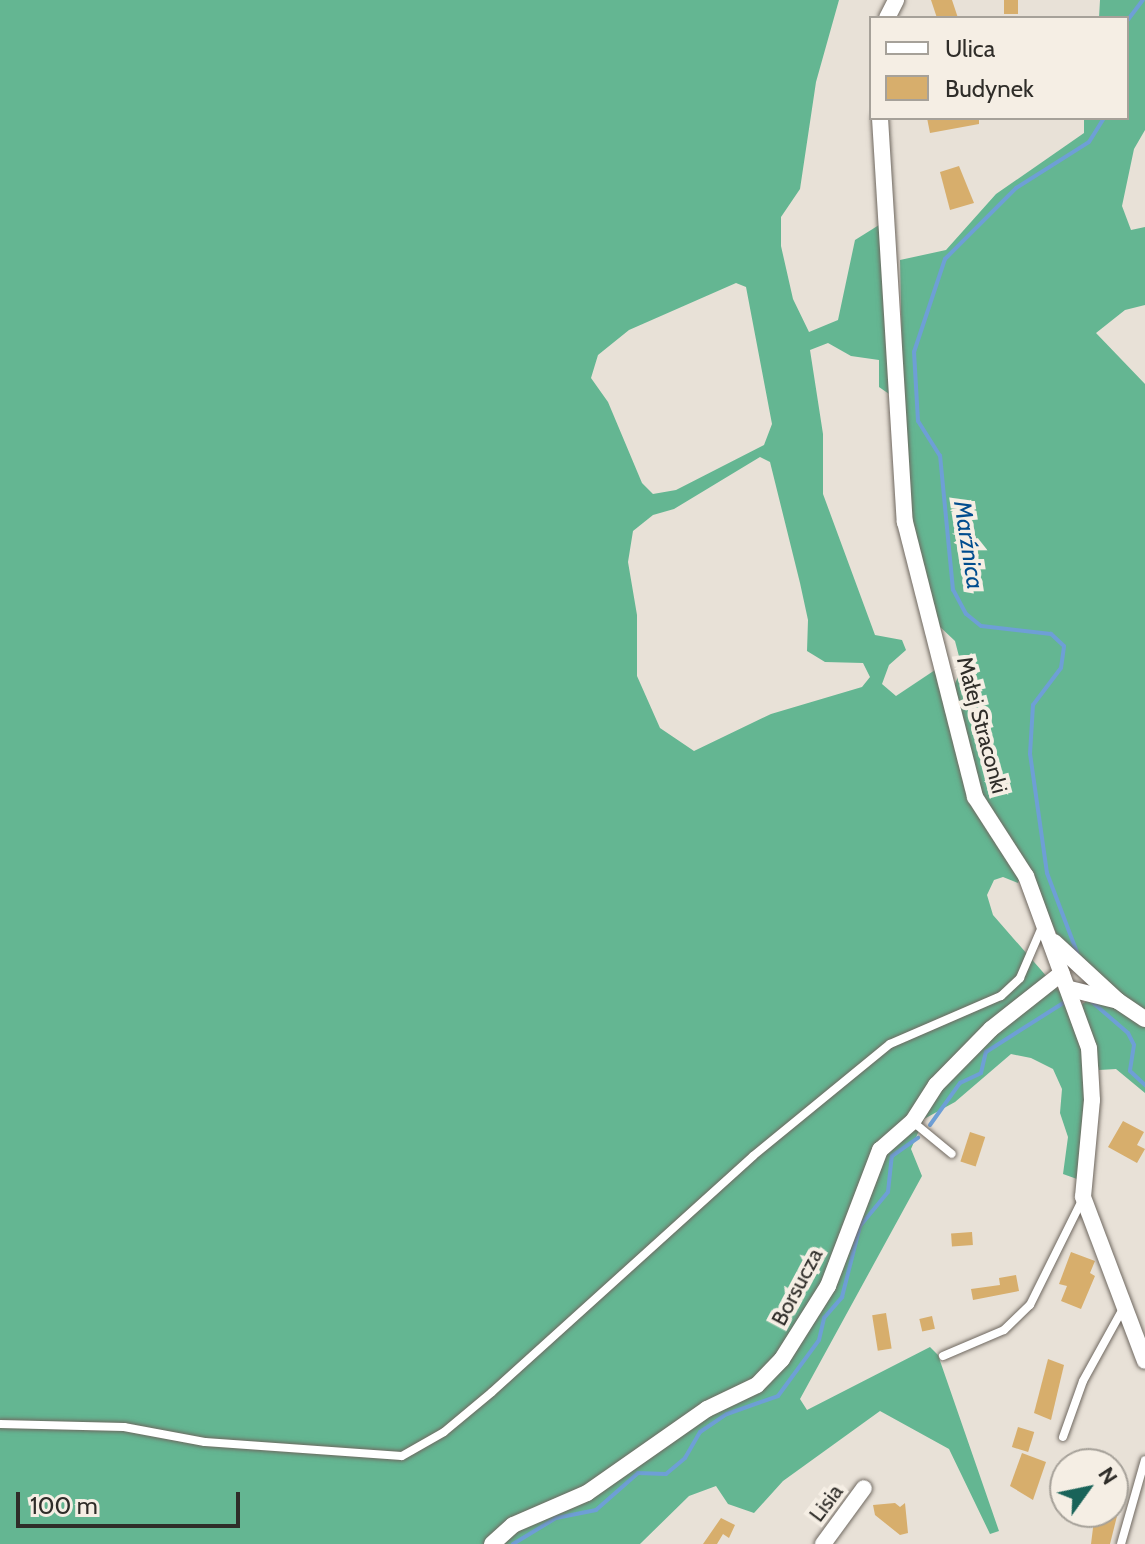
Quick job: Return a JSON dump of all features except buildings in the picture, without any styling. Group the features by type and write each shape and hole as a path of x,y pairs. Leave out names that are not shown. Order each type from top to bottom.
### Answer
{"street":[{"name":"Małej Straconki","path":"880,120 905,522 975,797 1026,876 1062,973 1074,989 1092,1069 1083,1197 1145,1361"},
{"path":"1052,942 1112,1000"},
{"name":"Borsucza","path":"492,1544 513,1525 587,1493 707,1409 757,1385 782,1359 828,1286 880,1150 913,1121 936,1085 991,1029 1062,973"},
{"path":"1074,989 1112,1000 1145,1019"},
{"name":"Lisia","path":"823,1544 864,1488"}],"lane":[{"path":"0,1424 124,1427 205,1442 402,1456 444,1432 492,1392 753,1156 890,1044 1001,996 1020,978 1045,922"},
{"path":"913,1121 952,1154"},
{"path":"943,1356 1004,1330 1030,1305 1083,1197"},
{"path":"1063,1437 1083,1381 1126,1305"},
{"path":"1121,1544 1145,1460"}],"green space":[{"path":"0,0 839,0 816,82 800,189 781,217 781,246 793,299 809,332 838,320 855,240 879,225 892,396 879,387 879,360 851,356 828,343 810,350 823,434 823,494 875,635 902,640 906,650 889,665 882,684 896,696 938,668 952,734 1021,875 1018,883 1003,877 994,880 987,895 993,915 1068,1001 1087,1071 1077,1179 1063,1174 1068,1137 1060,1113 1062,1089 1053,1069 1031,1058 1011,1054 955,1102 924,1119 911,1149 922,1176 800,1399 807,1410 930,1347 938,1355 999,1531 990,1534 949,1449 880,1411 783,1481 754,1513 728,1504 716,1486 689,1496 640,1544 0,1544","holes":["736,283 746,287 772,424 764,445 676,490 653,494 642,483 608,402 591,378 598,355 629,330","760,457 770,462 800,583 808,620 807,651 825,662 863,663 870,677 862,687 771,714 694,751 660,728 637,676 637,615 628,562 633,531 653,515 674,509"]},
{"path":"1100,0 1145,0 1145,130 1134,149 1122,206 1131,230 1145,227 1145,305 1125,310 1096,333 1145,384 1145,1014 1106,987 1057,935 1023,858 983,803 953,688 962,668 955,641 937,624 910,522 904,454 900,260 946,250 996,194 1084,133 1084,120 1129,120 1129,16 1099,16"},
{"path":"1093,997 1145,1024 1145,1093 1116,1069 1099,1070 1082,1004"}],"waterway":[{"name":"Marźnica","path":"1129,18 1143,0"},
{"name":"Marźnica","path":"1078,955 1047,873 1030,754 1033,705 1061,668 1064,646 1051,634 981,626 966,614 953,590 940,456 918,421 914,352 945,259 1016,188 1089,142 1103,120"},
{"path":"930,1125 960,1083 981,1073 986,1052 1068,1000"},
{"name":"Marźnica","path":"1091,1001 1128,1033 1134,1045 1130,1071 1145,1085"},
{"path":"513,1544 556,1518 596,1510 638,1473 666,1474 685,1458 700,1432 727,1414 778,1396 819,1340 824,1318 842,1297 860,1226 888,1192 892,1156 918,1138"}]}
